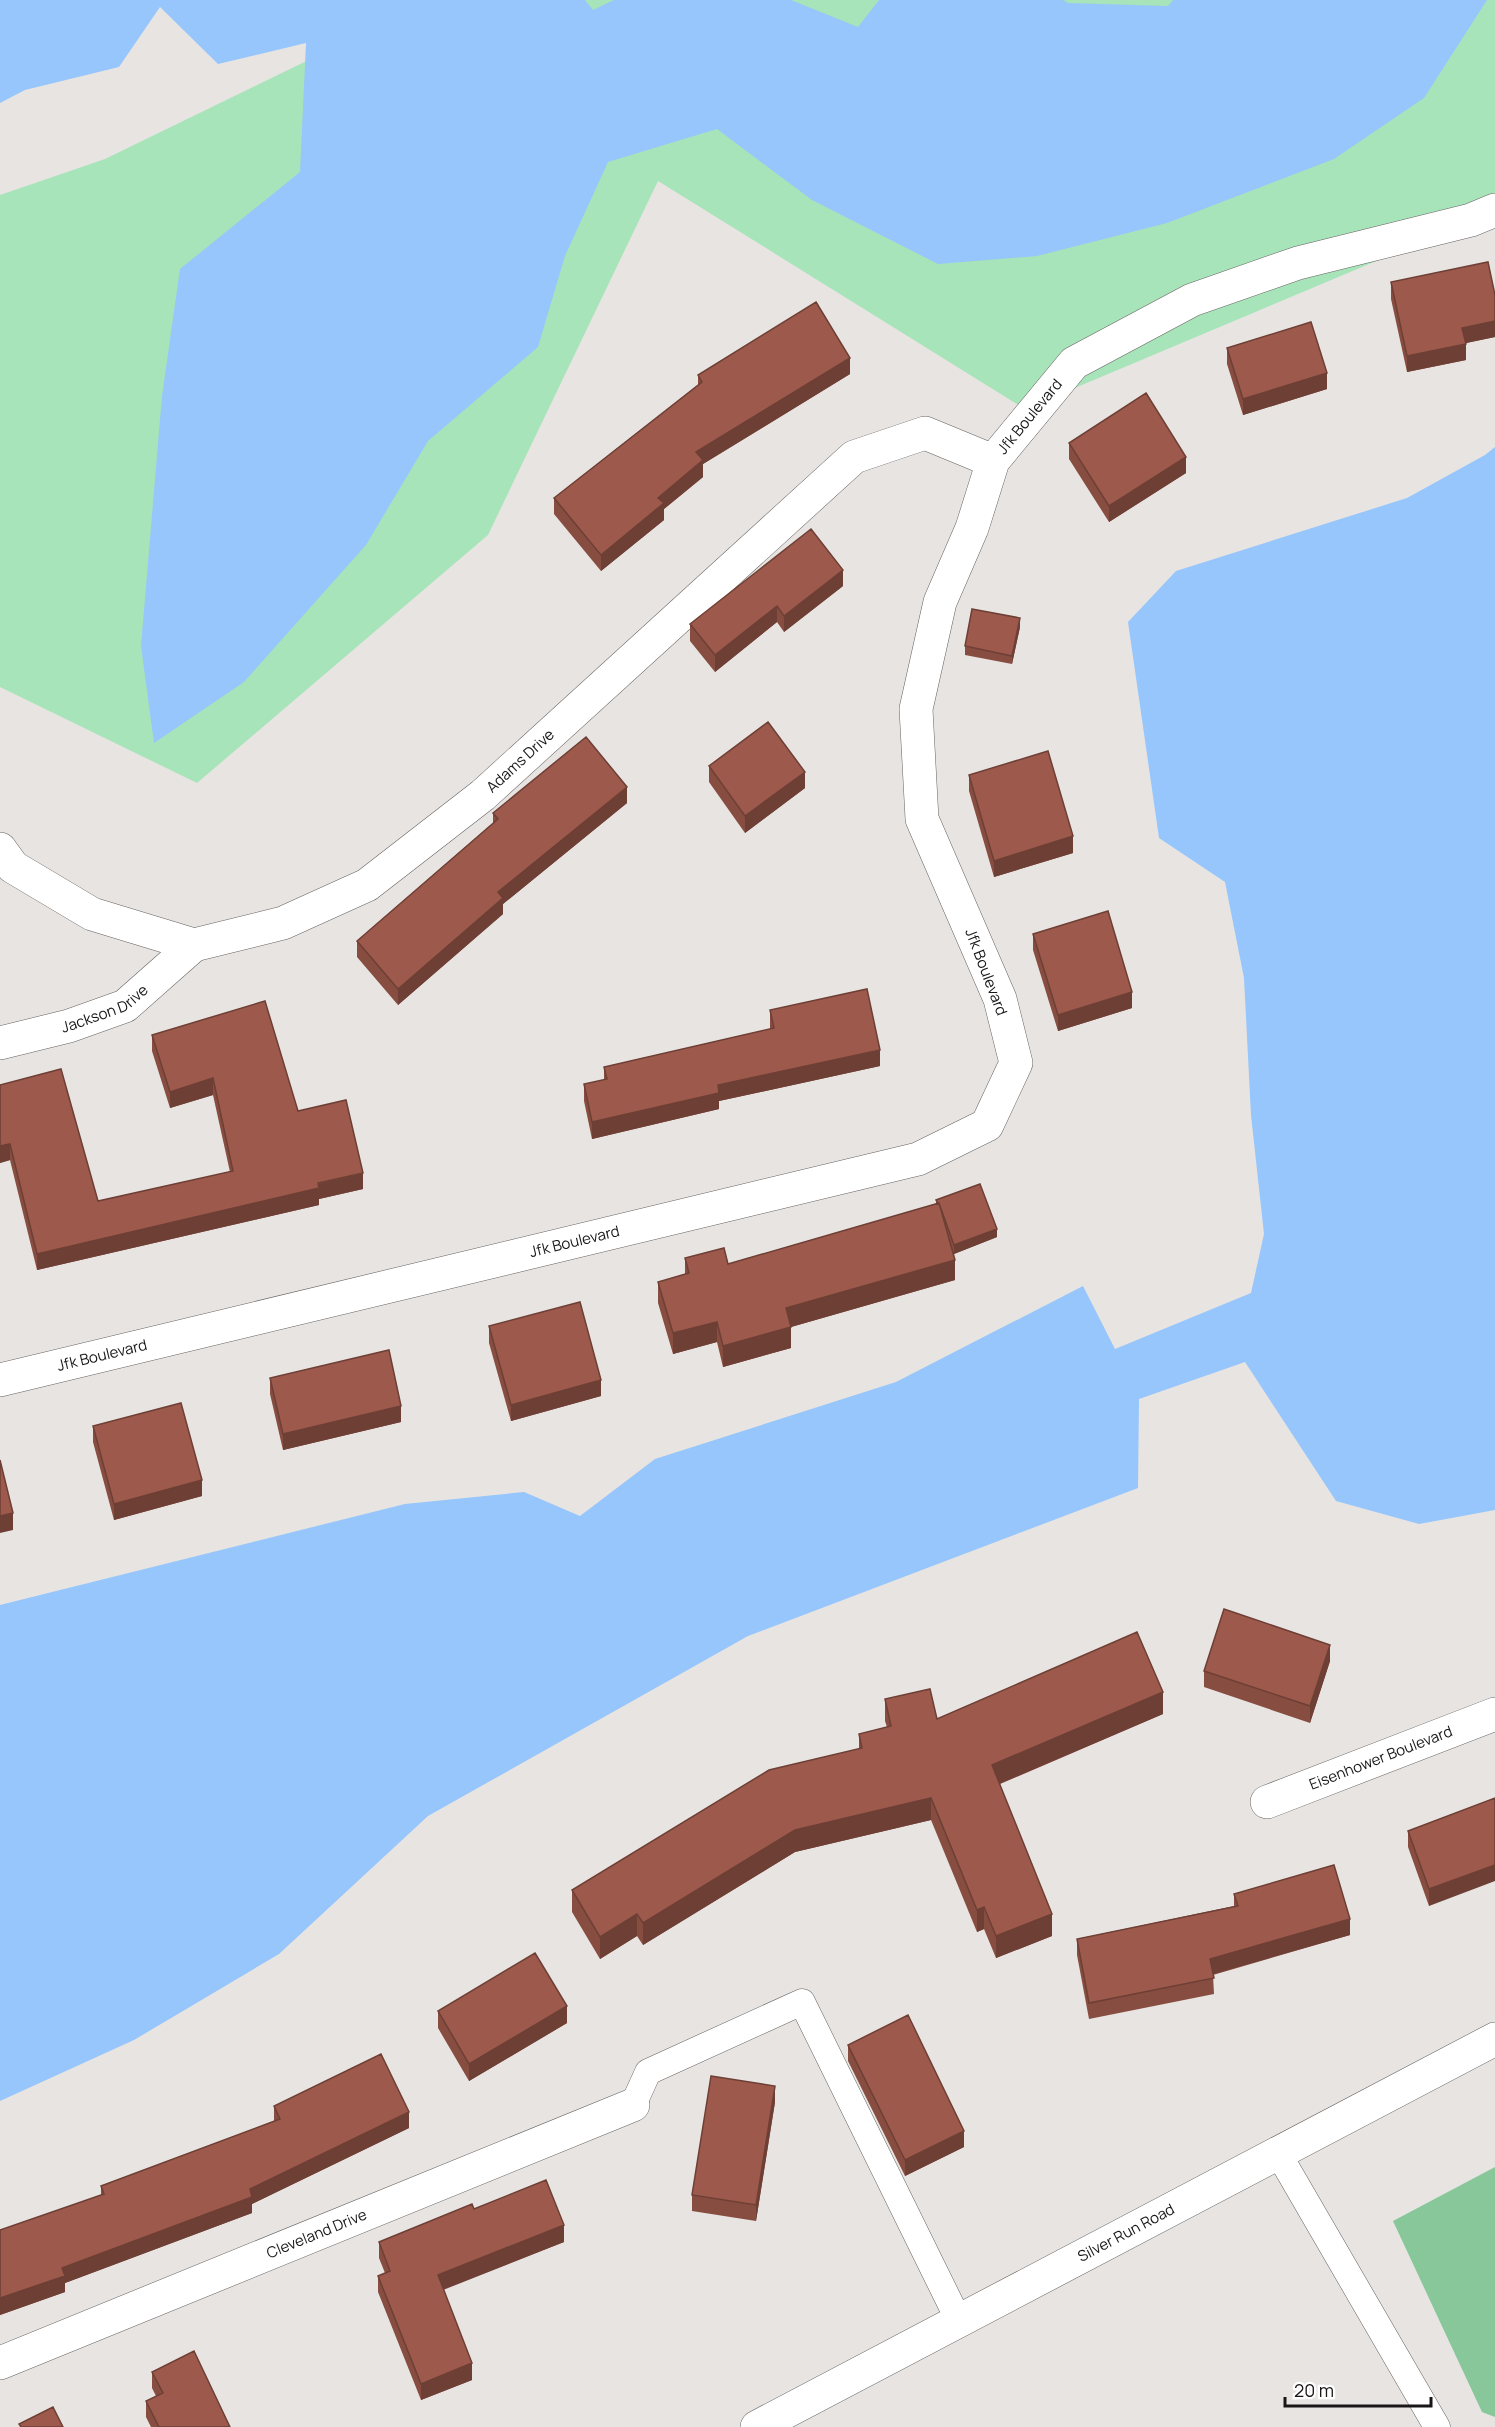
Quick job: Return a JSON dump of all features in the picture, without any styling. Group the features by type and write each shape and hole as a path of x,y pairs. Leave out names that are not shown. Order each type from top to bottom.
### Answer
{"street":[{"name":"Jfk Boulevard","path":"0,1380 918,1159 987,1125 1016,1063 1000,999 922,819 916,709 940,602 972,528 993,461 1074,363 1192,300 1298,263 1471,220 1495,210"},
{"name":"Adams Drive","path":"194,945 283,923 367,885 483,795 854,457 926,434 993,461"},
{"path":"0,849 13,867 92,914 194,945"},
{"name":"Jackson Drive","path":"0,1043 69,1026 125,1006 194,945"},
{"name":"Eisenhower Boulevard","path":"1267,1802 1495,1714"},
{"name":"Silver Run Road","path":"757,2427 1495,2039"},
{"name":"Cleveland Drive","path":"0,2363 633,2105"}],"lane":[{"path":"633,2105 648,2072 802,2002 959,2321"},
{"path":"1278,2153 1437,2427"}],"green space":[{"path":"432,0 1495,0 1495,211 1025,409 658,181 488,535 197,783 0,687 0,195 105,159"},
{"path":"1495,2167 1495,2417 1482,2412 1393,2221"}],"water":[{"path":"0,0 585,0 593,10 614,0 791,0 858,27 879,0 1063,0 1068,3 1168,6 1173,0 1487,0 1424,98 1334,159 1167,223 1037,256 938,264 812,200 717,129 608,162 565,256 538,347 428,441 366,545 244,682 154,743 141,646 162,396 180,269 300,172 306,43 218,64 160,7 119,67 25,90 0,103"},
{"path":"1495,447 1495,1510 1419,1524 1336,1501 1245,1362 1139,1399 1138,1488 748,1636 428,1816 279,1954 134,2040 0,2101 0,1605 405,1504 524,1492 580,1516 655,1459 896,1382 1083,1286 1115,1349 1251,1293 1264,1234 1251,1115 1244,978 1225,882 1159,838 1128,622 1176,571 1407,498 1485,455"}],"building":[{"path":"1488,262 1495,295 1495,321 1462,328 1466,344 1407,356 1391,282"},
{"path":"816,302 850,358 696,452 703,460 658,498 664,503 601,555 554,498 702,382 698,375"},
{"path":"1311,322 1327,373 1243,399 1227,348"},
{"path":"1146,393 1186,457 1109,506 1069,443"},
{"path":"811,529 843,570 784,616 777,606 715,655 690,624"},
{"path":"972,609 1020,618 1012,656 965,646"},
{"path":"768,722 805,772 745,816 709,766"},
{"path":"586,737 627,787 498,892 503,898 398,989 357,941 498,819 493,813"},
{"path":"1048,751 1073,836 994,861 969,775"},
{"path":"1108,911 1132,992 1058,1015 1033,934"},
{"path":"867,989 880,1050 718,1085 719,1093 592,1122 584,1084 607,1079 604,1067 774,1028 770,1010"},
{"path":"265,1001 298,1111 346,1100 363,1173 318,1183 319,1188 37,1254 10,1144 0,1146 0,1085 61,1069 98,1201 233,1171 213,1078 170,1092 152,1035"},
{"path":"980,1184 997,1229 954,1245 936,1200"},
{"path":"939,1203 955,1260 786,1308 791,1327 723,1346 717,1322 673,1333 658,1282 689,1273 685,1258 724,1248 728,1264"},
{"path":"580,1302 601,1380 511,1405 489,1326"},
{"path":"389,1350 401,1406 283,1434 270,1378"},
{"path":"181,1403 202,1480 114,1504 93,1426"},
{"path":"0,1460 13,1513 0,1516"},
{"path":"1224,1609 1330,1645 1310,1706 1204,1671"},
{"path":"1137,1632 1163,1692 992,1765 1052,1914 996,1936 984,1907 977,1910 931,1798 795,1830 643,1923 637,1914 600,1937 572,1890 769,1770 862,1748 859,1734 891,1726 885,1699 930,1689 937,1719"},
{"path":"1495,1798 1495,1865 1429,1889 1408,1831"},
{"path":"1334,1865 1350,1919 1210,1959 1214,1978 1089,2003 1077,1939 1238,1906 1234,1894"},
{"path":"535,1953 567,2006 469,2064 438,2011"},
{"path":"908,2015 964,2131 905,2160 848,2045"},
{"path":"381,2054 409,2112 250,2189 252,2197 62,2268 65,2276 0,2298 0,2230 104,2194 101,2186 280,2119 274,2106"},
{"path":"711,2076 775,2086 756,2205 692,2195"},
{"path":"546,2180 564,2225 438,2275 472,2363 421,2384 378,2276 390,2271 379,2242 472,2204 474,2209"},
{"path":"194,2351 230,2427 159,2427 146,2401 163,2393 152,2372"},
{"path":"53,2407 63,2427 21,2427 19,2424"}]}
